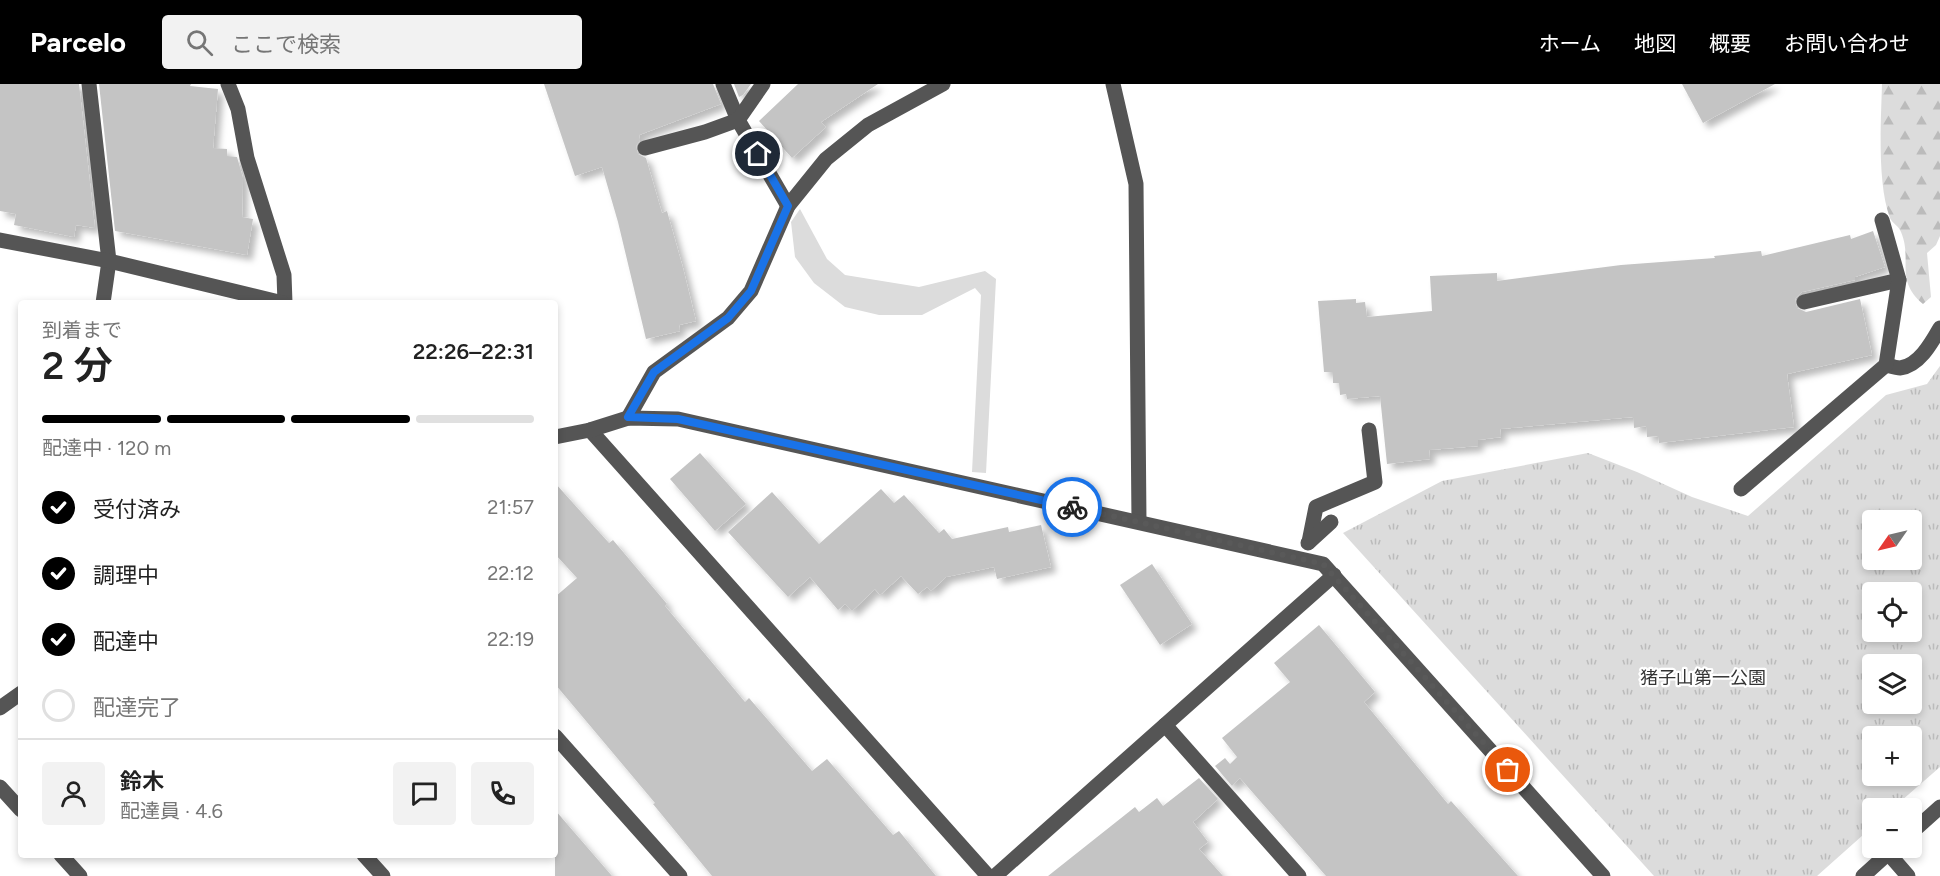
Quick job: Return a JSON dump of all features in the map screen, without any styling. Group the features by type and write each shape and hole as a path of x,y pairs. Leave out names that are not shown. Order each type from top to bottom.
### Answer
{"street":[{"path":"89,84 109,261 103,300"},
{"path":"228,84 238,109 247,158 284,275 284,300"},
{"path":"723,84 738,120 788,206"},
{"path":"645,148 705,132 738,120 763,84"},
{"path":"628,417 654,372 728,318 751,291 788,206 826,159 868,125 943,84"},
{"path":"1113,84 1136,184 1139,522"},
{"path":"1740,489 1886,365 1899,280 1882,220"},
{"path":"0,240 109,261 272,300"},
{"path":"1804,302 1899,280"},
{"path":"1886,365 1901,368 1914,362 1929,347 1940,328"},
{"path":"558,436 590,430 628,417 678,419 1323,564 1604,876"},
{"path":"590,430 988,876"},
{"path":"1309,542 1316,507 1375,482 1369,430"},
{"path":"1293,557 1330,522"},
{"path":"995,876 1334,576"},
{"path":"0,708 18,695"},
{"path":"1166,725 1299,876"},
{"path":"558,738 680,876"},
{"path":"0,787 18,807"},
{"path":"1922,823 1940,807"},
{"path":"64,858 80,876"},
{"path":"367,858 383,876"},
{"path":"1863,876 1882,858"},
{"path":"1896,858 1908,876"}],"green space":[{"path":"1882,84 1940,84 1940,236 1936,245 1927,253 1931,297 1923,304 1914,295 1906,278 1904,242 1900,230 1890,218 1883,188 1881,170"},
{"path":"800,209 827,259 845,275 919,287 985,271 996,279 986,473 972,472 981,295 975,288 922,315 879,315 845,307 814,283 795,257 791,222"},
{"name":"猪子山第一公園","path":"1940,366 1940,767 1922,783 1922,726 1862,726 1862,786 1918,786 1904,798 1862,798 1862,836 1817,876 1654,876 1343,533 1442,481 1588,453 1692,497 1748,516 1886,395 1927,384"}],"building":[{"path":"0,84 79,84 95,228 76,225 74,237 14,225 16,214 0,211"},
{"path":"99,84 191,84 190,86 218,89 213,148 227,149 227,156 237,157 243,178 242,217 253,219 247,255 115,231"},
{"path":"544,84 713,84 721,104 639,135 640,140 636,146 638,154 646,158 662,213 667,211 696,321 679,325 680,331 646,339 618,222 602,167 575,176"},
{"path":"734,84 751,84 739,97"},
{"path":"798,84 878,84 821,122 826,127 792,158 759,121"},
{"path":"1682,84 1775,84 1703,123"},
{"path":"1873,231 1885,267 1855,277 1855,280 1802,292 1795,299 1797,308 1806,312 1860,299 1872,355 1787,374 1794,427 1659,443 1658,436 1647,437 1646,426 1634,428 1633,417 1500,429 1501,437 1478,440 1478,446 1429,450 1430,459 1387,464 1380,396 1347,399 1346,394 1340,395 1339,383 1333,383 1333,372 1324,372 1318,301 1356,299 1356,303 1365,302 1367,317 1432,311 1430,276 1497,273 1497,281 1621,265 1715,258 1714,256 1761,251 1762,256 1850,235 1851,239"},
{"path":"700,453 746,504 715,531 670,479"},
{"path":"558,486 609,543 613,540 745,702 749,698 812,771 827,759 893,835 899,831 936,876 712,876 653,804 655,803 558,688 558,594 577,578 558,557"},
{"path":"881,489 894,503 904,495 939,533 944,529 952,539 1008,527 1009,532 1041,525 1051,567 997,579 994,567 946,577 931,591 927,587 918,594 901,576 880,595 875,589 852,611 845,604 838,610 810,577 788,597 728,532 772,492 819,544"},
{"path":"1152,564 1192,624 1160,645 1120,585"},
{"path":"1319,625 1375,692 1364,702 1448,804 1451,801 1518,876 1326,876 1240,778 1232,786 1215,766 1225,758 1230,764 1237,757 1222,738 1290,682 1274,663"},
{"path":"1199,778 1218,799 1193,822 1208,842 1199,849 1223,876 1048,876 1135,807 1139,812 1157,798 1163,806"},
{"path":"558,813 612,876 555,876 555,858 558,858"}],"way so far":[{"path":"1072,507 1323,564 1508,770"}],"route":[{"path":"758,154 788,206 751,291 728,318 654,372 628,417 678,419 1072,507"}]}
